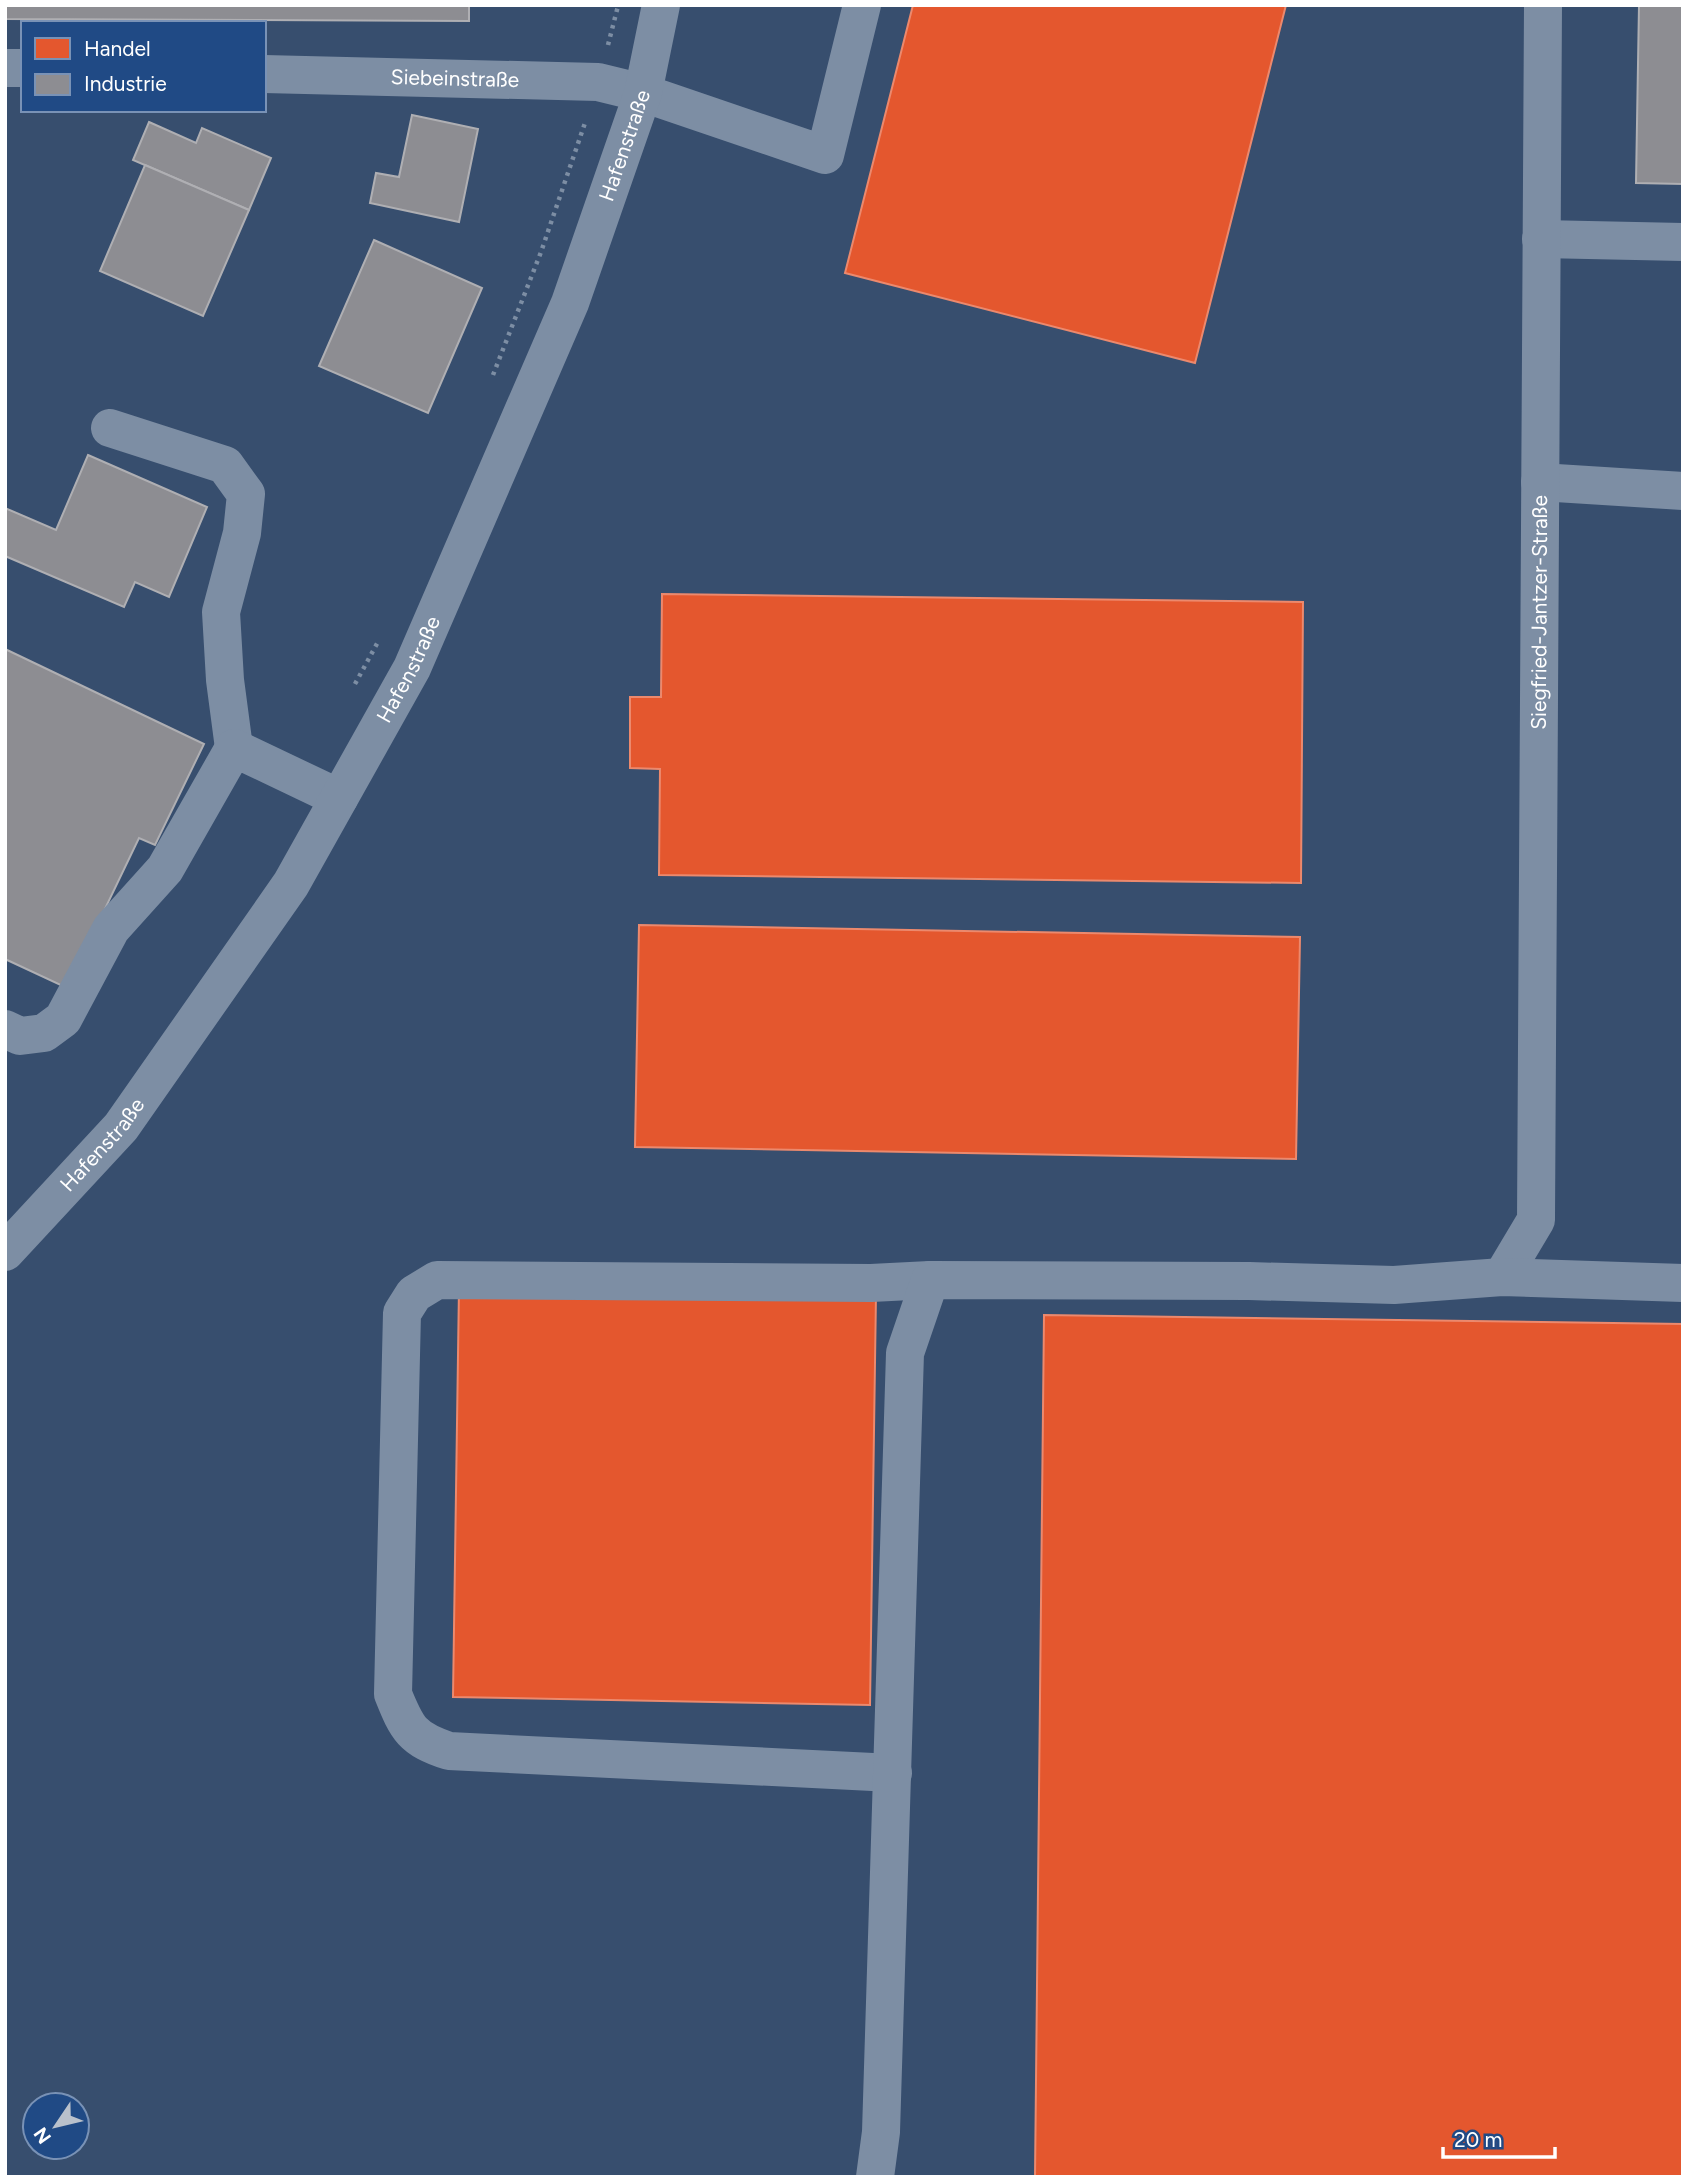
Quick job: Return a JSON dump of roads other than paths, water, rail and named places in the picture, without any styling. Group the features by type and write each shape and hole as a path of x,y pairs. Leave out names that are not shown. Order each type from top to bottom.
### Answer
{"street":[{"name":"Hafenstraße","path":"5,1252 121,1127 291,884 412,668 570,303 643,93 661,5"},
{"name":"Siebeinstraße","path":"266,74 598,82 643,93 825,155 862,5"},
{"name":"Siegfried-Jantzer-Straße","path":"1502,1277 1536,1220 1543,5"},
{"path":"1541,239 1683,242"},
{"path":"5,1029 20,1036 44,1033 63,1019 111,929 165,869 234,748 225,680 222,612 242,533 246,494 225,465 110,428"},
{"path":"1540,482 1683,491"},
{"path":"234,748 339,798"},
{"path":"892,1773 449,1751 424,1743 404,1723 393,1693 402,1313 414,1294 437,1280 857,1283 930,1280 1236,1281 1394,1285 1502,1277 1683,1283"},
{"path":"875,2177 881,2132 905,1353 930,1280"}]}
